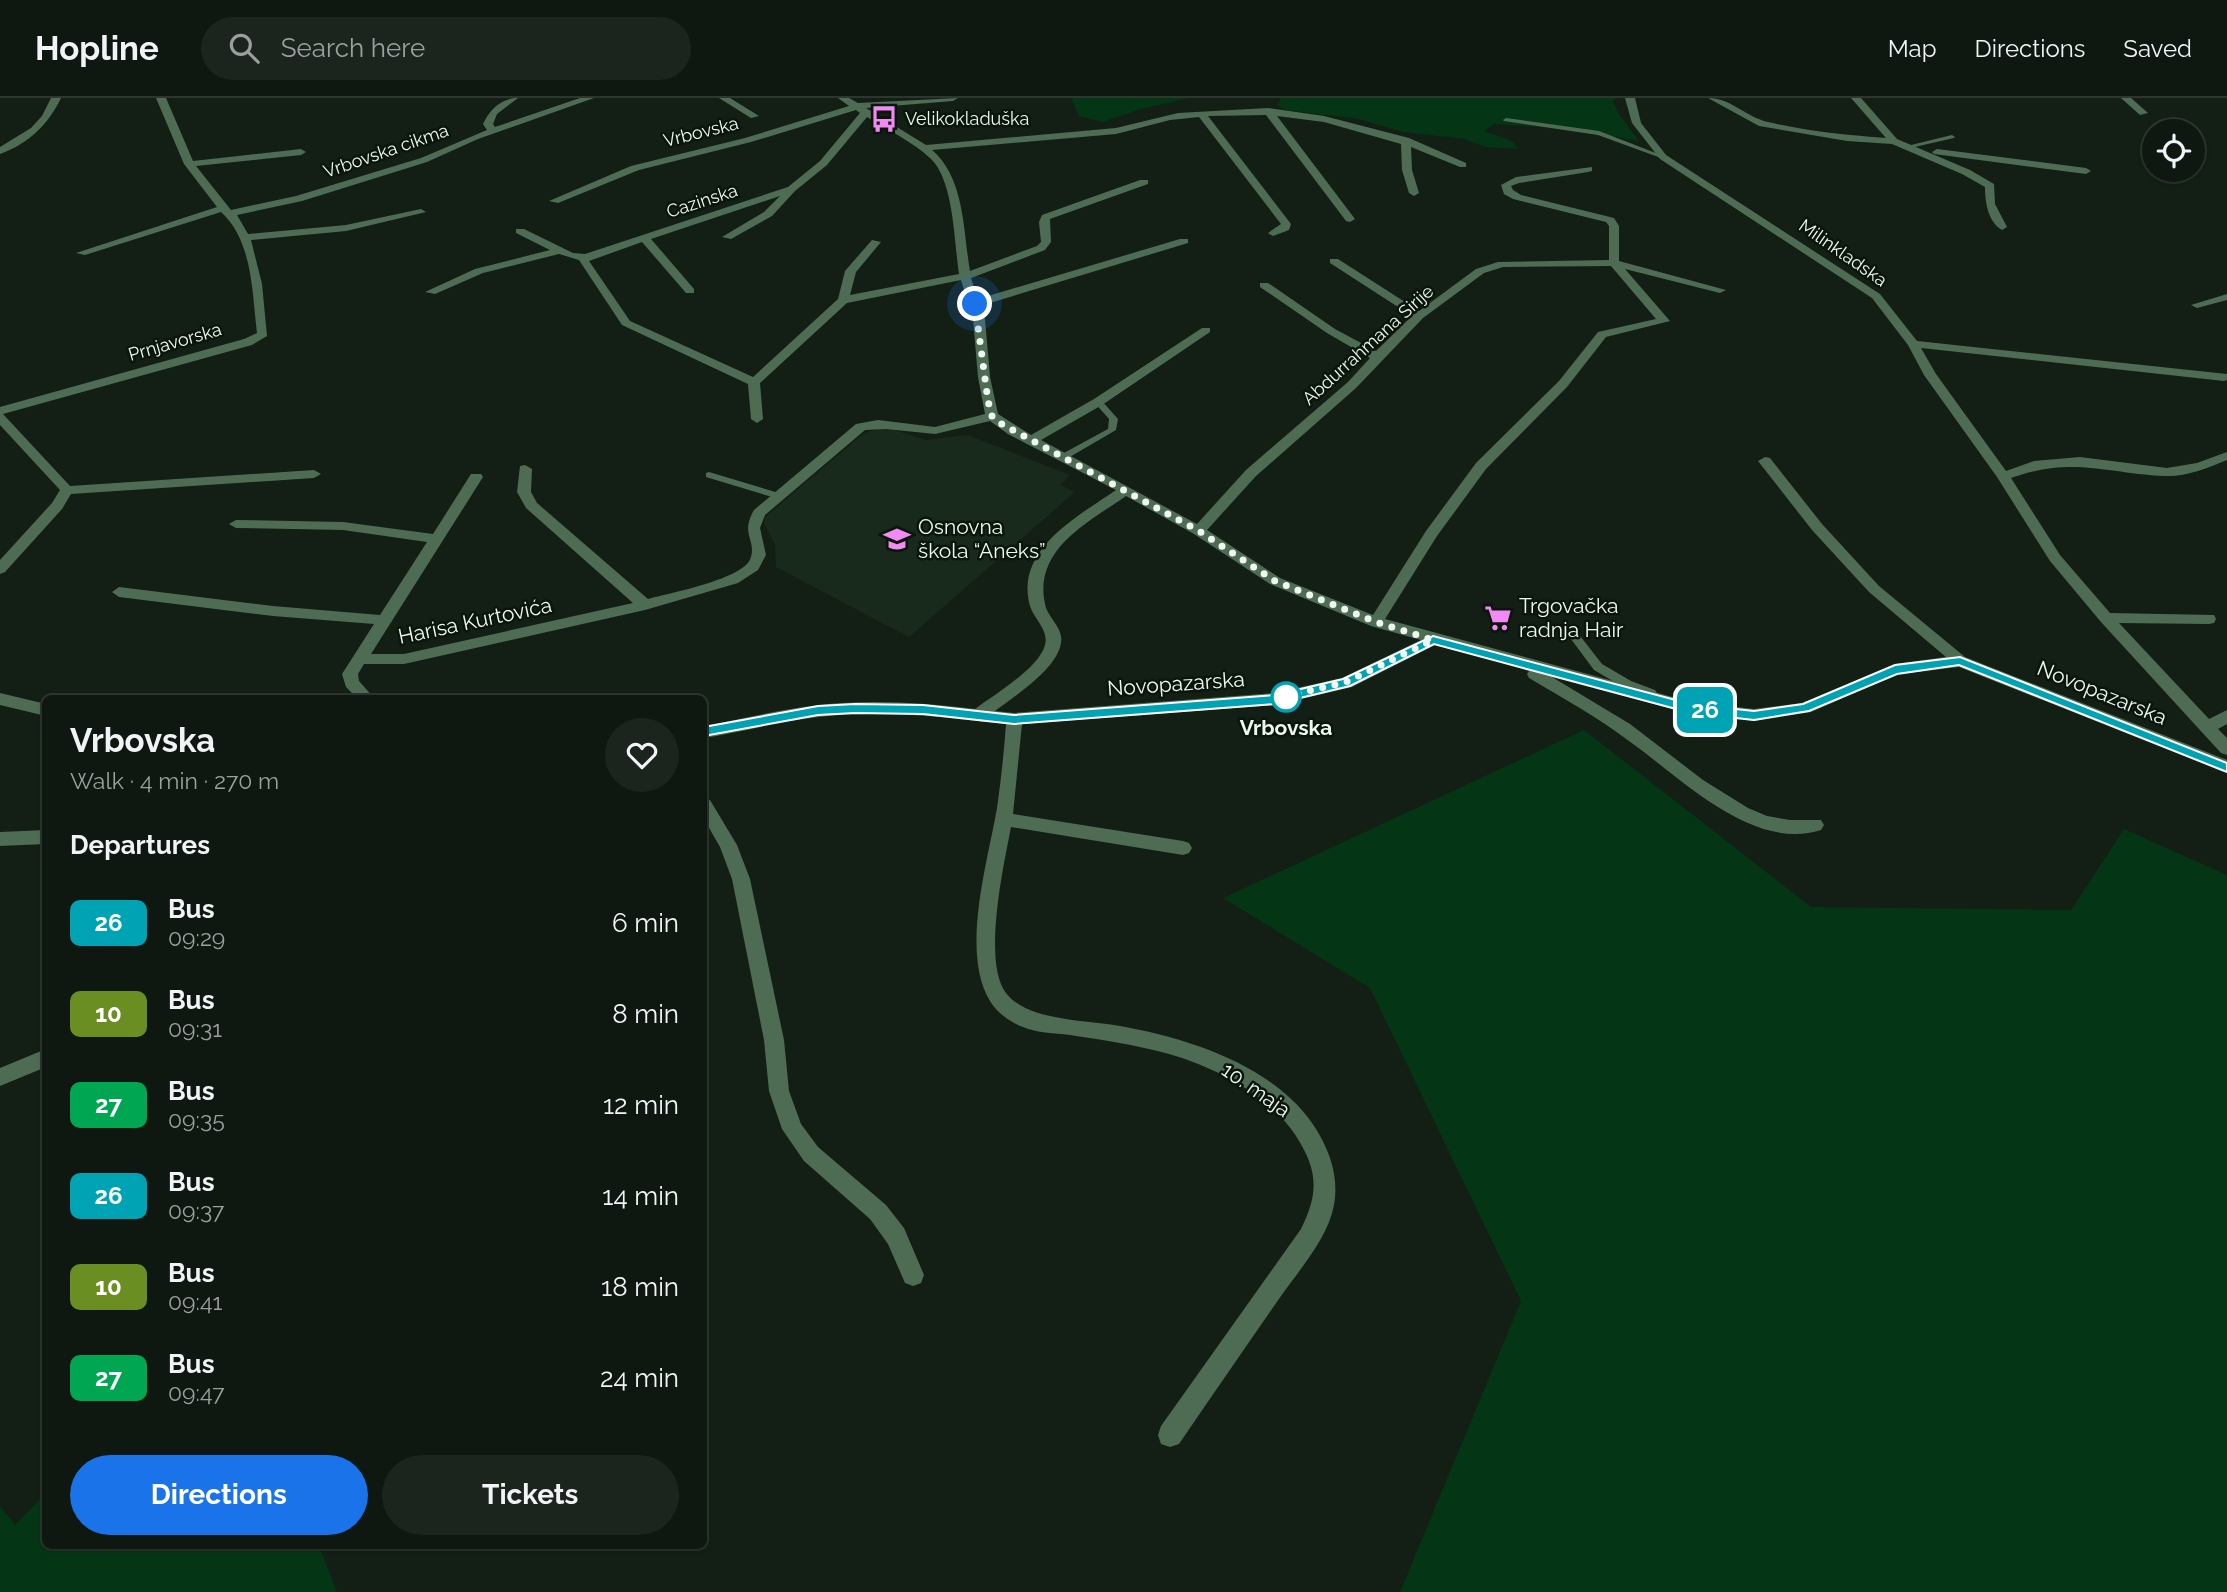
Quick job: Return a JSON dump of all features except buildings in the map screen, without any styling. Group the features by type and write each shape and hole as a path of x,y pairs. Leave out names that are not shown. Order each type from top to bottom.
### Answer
{"street":[{"path":"0,150 30,135 40,126 51,113 56,98"},
{"name":"Prnjavorska","path":"0,411 263,334 247,237 189,164 161,98"},
{"path":"493,131 488,124 489,117 513,98"},
{"name":"Vrbovska cikma","path":"81,253 227,210 299,199 412,164 493,131 589,98"},
{"path":"724,98 754,116"},
{"path":"843,98 924,148 937,159 950,179 965,276 975,304 992,416 1007,427 1065,456 1199,531 1275,581 1376,622 1433,640"},
{"name":"Vrbovska","path":"554,201 635,168 863,109 953,98"},
{"name":"Milinkladska","path":"1630,98 1631,112 1639,128 1664,157 1864,287 1885,307 2003,476 2055,558 2106,618 2227,748"},
{"path":"1856,98 1894,141"},
{"path":"2126,98 2143,113"},
{"path":"1716,99 1762,124 1847,138 1894,141 1915,148 1990,186 1990,204 2002,227"},
{"name":"Cazinska","path":"586,257 792,189 820,169 863,109"},
{"path":"924,148 1124,131 1175,116 1269,111 1354,124 1406,140 1463,165"},
{"path":"1269,111 1350,219"},
{"path":"1202,114 1286,224 1285,228 1273,233"},
{"path":"1406,140 1407,170 1414,193"},
{"path":"1915,148 2086,171"},
{"path":"189,164 301,152"},
{"path":"1376,622 1431,534 1481,466 1563,384 1602,334 1662,324 1664,321 1614,263 1614,226 1610,220 1517,197 1508,192 1506,185 1516,180 1588,169"},
{"path":"754,382 843,300 965,276 1041,248 1045,242 1046,217 1144,182"},
{"path":"727,237 768,214 792,189"},
{"path":"247,237 346,228 421,212"},
{"path":"520,231 558,251 586,257 584,261 626,323 754,382"},
{"path":"644,238 690,291"},
{"path":"975,304 1184,241"},
{"path":"843,300 851,271 876,242"},
{"path":"431,292 479,271 558,251"},
{"path":"1334,261 1419,316"},
{"name":"Abdurrahmana Sirije","path":"1199,531 1251,473 1352,385 1377,356 1419,316 1480,271 1502,264 1614,263 1720,290"},
{"path":"1264,285 1331,331 1377,356"},
{"path":"2197,305 2227,297"},
{"path":"1031,440 1098,402 1206,330"},
{"path":"1913,344 2224,377"},
{"path":"754,382 757,419"},
{"name":"Harisa Kurtovića","path":"359,659 404,659 645,605 733,580 753,567 760,555 754,521 779,496 861,427 888,423 926,431 992,416"},
{"path":"0,417 67,490"},
{"path":"2003,476 2034,466 2080,461 2167,472 2200,467 2225,456"},
{"name":"Novopazarska","path":"1765,461 1817,527 1874,589 1960,661 2227,767"},
{"path":"524,469 524,492 531,505 645,605"},
{"path":"67,490 314,474"},
{"name":"Harisa Kurtovića","path":"359,659 476,477"},
{"path":"0,569 57,506 67,490"},
{"path":"978,715 1016,687 1047,656 1054,642 1051,629 1037,607 1034,580 1040,560 1058,538 1126,490"},
{"path":"236,524 343,526 438,539"},
{"path":"119,592 273,611 385,620"},
{"path":"2106,618 2209,620"},
{"name":"Novopazarska","path":"707,731 818,711 855,708 923,709 1014,719 1275,699 1346,682 1433,640 1691,708 1754,715 1805,708 1895,670 1960,661"},
{"path":"359,659 350,674 352,683 363,695"},
{"path":"1517,663 1634,735 1725,802 1760,820 1786,827 1815,825"},
{"path":"0,699 42,709"},
{"path":"2209,727 2227,716"},
{"name":"10. maja","path":"1014,719 1004,818 991,883 988,962 995,995 1017,1016 1027,1020 1170,1045 1221,1064 1255,1085 1300,1123 1308,1132 1325,1178 1324,1203 1310,1237 1170,1435"},
{"path":"707,810 728,845 741,879 771,1027 779,1091 792,1129 811,1154 878,1212 896,1236 913,1275"},
{"path":"1004,818 1184,848"},
{"path":"0,839 42,837"},
{"path":"0,1077 42,1060"}],"lane":[{"path":"1506,120 1599,134 1664,157"},
{"path":"1915,148 1952,136"},
{"path":"1065,456 1112,430 1114,419 1098,402"},
{"path":"709,475 779,496"},
{"path":"1573,635 1598,667 1627,684 1691,708"}],"shaded area":[{"name":"Osnovna škola “Aneks”","path":"892,429 926,440 967,435 1070,475 1060,485 1075,492 909,637 776,567 775,545 764,523 765,517 864,433"}],"green space":[{"path":"1071,98 1190,98 1141,109 1103,122 1079,116"},
{"path":"1281,98 1616,98 1613,102 1619,114 1639,141 1572,129 1494,124 1484,131 1512,141 1518,149 1485,147 1464,139 1403,132 1359,119 1286,110 1277,105"},
{"path":"1584,730 1811,907 2071,910 2124,829 2227,875 2227,1592 1400,1592 1521,1301 1370,988 1223,898"},
{"path":"42,1497 42,1549 321,1549 337,1592 0,1592 0,1506 15,1525"}],"bus line":[{"name":"26","path":"707,731 818,711 855,708 923,709 1014,719 1275,699 1346,682 1433,640 1691,708 1754,715 1805,708 1849,687 1895,670 1960,661 2227,767"}],"place":[{"name":"Velikokladuška","path":"884,119"},
{"name":"Osnovna škola “Aneks”","path":"897,539"},
{"name":"Trgovačka radnja Hair","path":"1498,618"},
{"name":"Vrbovska","path":"1286,697"}],"route":[{"path":"975,304 988,401 992,416 1000,423 1199,531 1275,581 1376,622 1433,640 1346,682 1275,699 1286,697"}]}
